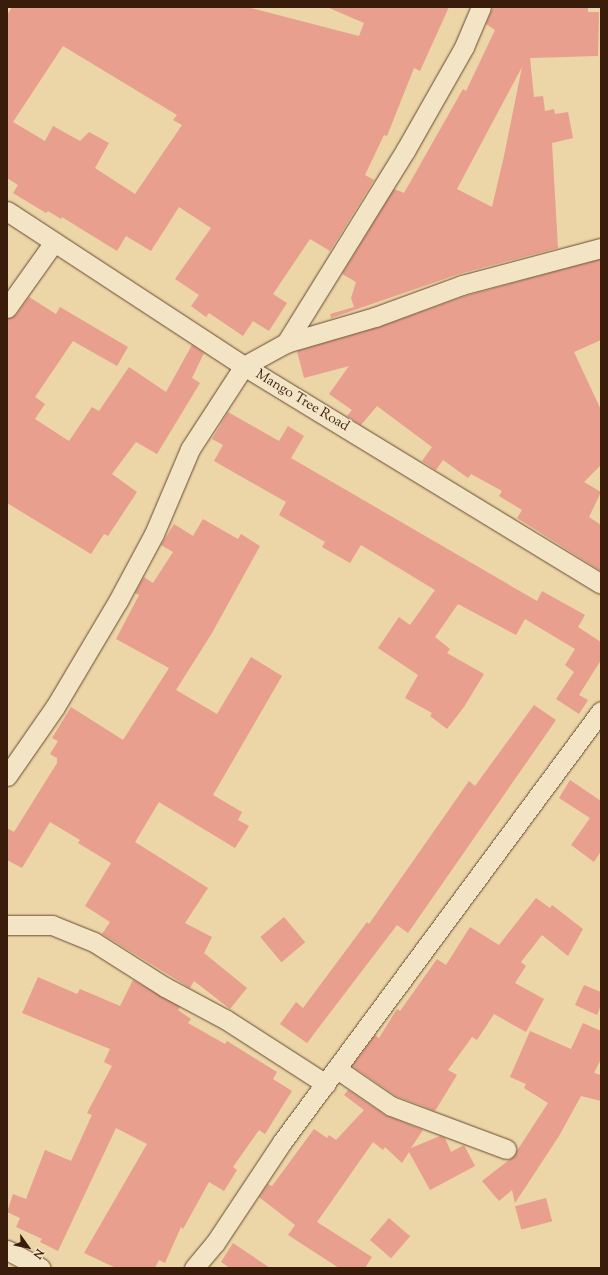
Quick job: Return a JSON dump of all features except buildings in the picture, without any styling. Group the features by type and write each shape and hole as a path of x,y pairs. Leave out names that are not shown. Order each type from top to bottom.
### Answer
{"street":[{"path":"286,343 409,145 464,47 480,7"},
{"name":"Mango Tree Road","path":"7,211 244,366 601,584"},
{"path":"7,308 54,242"},
{"path":"7,776 55,707 118,601 154,534 190,449 244,366 286,343 375,317 462,285 601,248"},
{"path":"194,1268 215,1243 282,1142 601,711"},
{"path":"7,925 52,925 94,942 165,987 331,1076 391,1106 506,1149"},
{"path":"7,1250 41,1268"}]}
